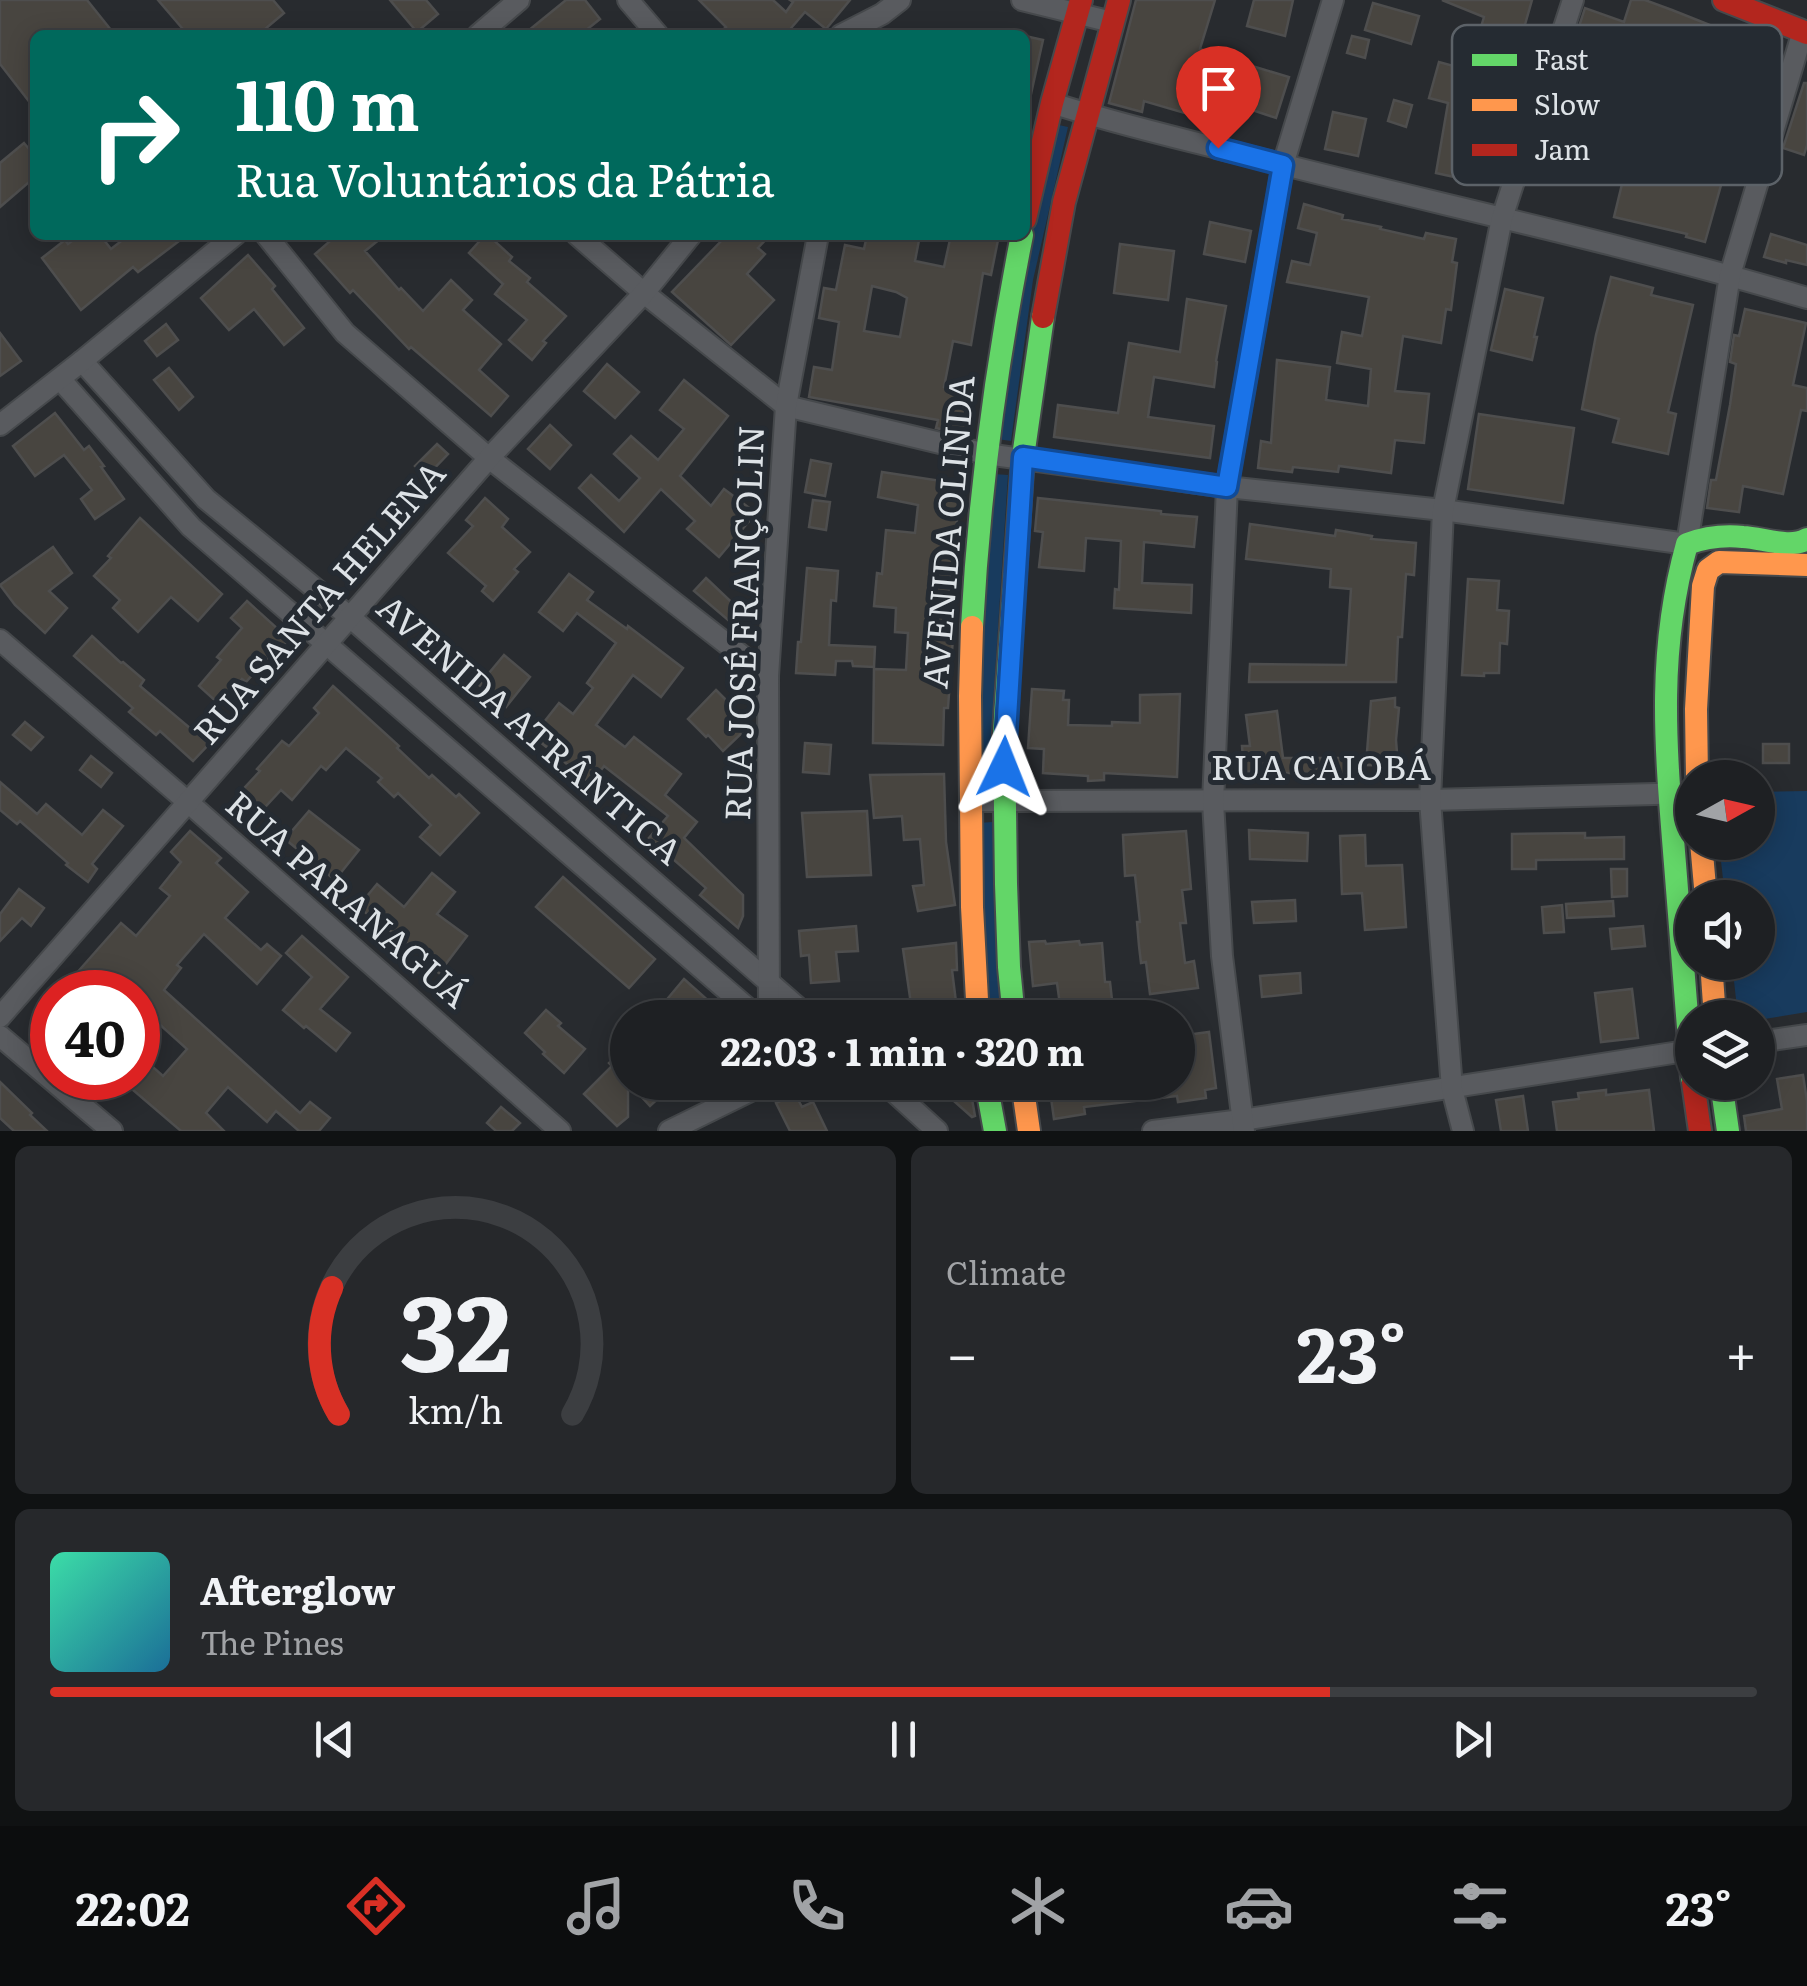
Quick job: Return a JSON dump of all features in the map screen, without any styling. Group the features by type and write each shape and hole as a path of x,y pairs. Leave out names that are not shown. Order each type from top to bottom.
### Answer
{"street":[{"path":"484,30 519,0"},
{"path":"628,0 654,30"},
{"path":"850,30 900,0"},
{"path":"1022,0 1116,11"},
{"path":"1243,1126 1222,956 1213,802 1227,487 1283,165 1333,0"},
{"path":"1565,25 1573,0"},
{"path":"1724,0 1805,32 1782,107"},
{"path":"1030,198 1079,6"},
{"name":"AVENIDA OLINDA","path":"1012,1000 1004,732 1023,457 1051,264 1116,11"},
{"path":"1052,103 1283,165 1730,275 1807,298"},
{"path":"1462,1131 1452,1089 1430,800 1443,510 1502,218 1513,185"},
{"path":"1675,768 1666,728 1669,634 1676,575 1687,544 1730,275 1758,185"},
{"path":"0,426 229,240"},
{"path":"270,240 344,334 490,458 768,676"},
{"path":"583,240 786,406 986,454 1227,487 1443,510 1687,544 1697,538 1718,536 1798,544 1807,540"},
{"name":"RUA SANTA HELENA","path":"0,1017 490,458 644,292 687,240"},
{"name":"RUA JOSÉ FRANÇOLIN","path":"769,1000 768,676 786,406 817,240"},
{"name":"AVENIDA OLINDA","path":"977,1000 972,908 970,678 976,561 986,454 1021,240"},
{"name":"AVENIDA ATRÂNTICA","path":"82,361 206,499 351,618 790,1000"},
{"path":"60,379 192,528 738,1000"},
{"path":"1687,544 1708,570"},
{"path":"1697,760 1702,586 1708,570 1720,562 1807,566"},
{"name":"RUA PARANAGUÁ","path":"0,640 560,1131"},
{"name":"RUA CAIOBÁ","path":"972,801 1430,800 1675,794"},
{"path":"1684,860 1689,1000"},
{"path":"1775,1040 1807,1035"},
{"path":"0,1036 112,1131"},
{"path":"1153,1131 1243,1126 1675,1053"},
{"path":"669,1131 733,1100"},
{"path":"903,1100 937,1131"},
{"path":"989,1100 994,1131"},
{"path":"1025,1100 1030,1131"},
{"path":"1696,1100 1700,1131"},
{"path":"1724,1100 1728,1131"}],"shaded area":[{"path":"1054,124 1068,127 1033,280 1011,441 997,439 1030,235"},
{"path":"994,474 1008,475 993,704 994,791 980,791 978,703"},
{"path":"1807,791 1807,1012 1775,1017 1775,1000 1736,1000 1734,980 1775,980 1775,880 1723,880 1721,860 1775,860 1775,792"},
{"path":"992,822 1003,1000 988,1000 979,823"}],"building":[{"path":"0,0 87,0 111,30 30,30 30,103 0,64"},
{"path":"158,0 273,0 284,13 264,30 184,30"},
{"path":"390,0 426,0 438,14 415,30"},
{"path":"566,0 585,0 600,19 586,30 529,30"},
{"path":"699,0 773,0 786,12 793,2 790,0 850,0 826,29 805,12 789,30 723,30 726,27"},
{"path":"1136,0 1215,0 1192,90 1235,102 1229,126 1144,101 1142,112 1109,103"},
{"path":"1254,0 1293,0 1285,36 1247,26"},
{"path":"1442,0 1532,0 1525,25 1482,25 1484,17"},
{"path":"1631,0 1645,0 1710,25 1579,25 1585,8 1624,22"},
{"path":"1373,3 1419,16 1411,44 1365,30"},
{"path":"1352,36 1369,40 1365,58 1347,53"},
{"path":"1030,37 1043,40 1030,94"},
{"path":"1439,62 1452,66 1452,177 1436,173 1448,103 1429,98"},
{"path":"1252,66 1289,77 1276,118 1240,106"},
{"path":"1804,83 1807,145 1804,155 1783,148"},
{"path":"1394,100 1412,105 1406,127 1388,121"},
{"path":"1333,112 1366,119 1358,156 1325,149"},
{"path":"24,143 30,150 30,181 0,207 0,163"},
{"path":"1622,185 1721,185 1705,242 1614,217"},
{"path":"1304,204 1380,229 1424,239 1426,233 1456,239 1451,310 1446,309 1441,343 1403,336 1395,391 1429,394 1424,443 1395,440 1391,473 1339,466 1338,472 1258,468 1261,441 1271,443 1277,360 1330,367 1326,400 1368,406 1371,369 1337,363 1342,332 1362,336 1369,297 1287,282 1292,261 1310,265 1317,233 1298,228"},
{"path":"1210,222 1251,231 1245,262 1204,254"},
{"path":"1771,234 1807,245 1807,265 1764,257"},
{"path":"65,240 68,244 73,240 104,240 111,249 123,240 180,240 138,272 133,267 81,310 42,258"},
{"path":"331,240 379,240 365,251 423,311 451,280 472,300 463,310 501,344 479,370 508,396 491,416 409,349 315,254"},
{"path":"481,240 493,240 512,257 509,261 530,278 527,282 566,316 532,360 509,340 527,320 495,294 503,284 469,253"},
{"path":"722,240 765,240 758,248 765,254 747,274 774,300 731,345 672,292"},
{"path":"866,240 919,240 915,261 944,267 950,240 998,240 991,275 983,273 971,345 953,341 944,387 975,394 966,435 936,428 938,420 809,397 814,367 832,370 839,322 819,318 824,288 836,290 845,245 864,249","holes":["872,286 907,298 900,337 864,331"]},
{"path":"1120,244 1174,251 1168,300 1114,293"},
{"path":"248,255 304,328 284,345 254,309 229,330 201,298"},
{"path":"1611,277 1653,288 1651,295 1693,305 1668,412 1676,414 1668,454 1613,442 1619,419 1582,409"},
{"path":"1505,289 1543,298 1532,360 1491,350"},
{"path":"1187,299 1226,306 1214,387 1154,377 1148,417 1214,426 1210,458 1054,437 1058,405 1118,413 1129,343 1180,352"},
{"path":"1745,309 1806,323 1793,385 1807,388 1807,411 1801,410 1783,494 1743,486 1739,512 1707,508 1730,405 1736,364 1730,362 1734,335 1739,336"},
{"path":"166,324 178,340 157,356 145,341"},
{"path":"0,333 21,361 0,376"},
{"path":"607,364 639,392 615,418 584,391"},
{"path":"169,368 193,397 179,410 154,380"},
{"path":"684,380 728,416 680,476 711,506 724,489 756,513 719,557 687,529 695,521 661,489 624,532 579,488 591,475 619,501 640,478 614,454 631,436 658,460 684,429 660,410"},
{"path":"55,413 84,450 89,446 124,499 95,519 81,499 92,490 64,455 35,476 13,446"},
{"path":"1479,414 1574,428 1563,503 1468,489"},
{"path":"550,425 571,445 550,469 528,449"},
{"path":"437,444 448,454 426,477 415,466"},
{"path":"811,460 831,464 825,496 805,492"},
{"path":"882,472 961,484 947,608 955,609 943,745 873,743 874,669 906,670 908,633 895,632 896,608 874,606 877,573 882,574 886,530 915,533 918,505 878,497"},
{"path":"485,498 508,519 502,527 530,552 493,601 482,591 486,586 448,553 473,526 466,520"},
{"path":"1038,498 1197,517 1194,547 1144,542 1142,583 1192,585 1191,613 1114,608 1115,589 1119,590 1121,541 1086,538 1084,571 1039,567 1043,532 1035,531"},
{"path":"813,500 830,502 826,530 809,527"},
{"path":"140,518 222,594 198,621 171,597 138,632 113,608 120,600 94,576"},
{"path":"1250,524 1335,536 1336,530 1372,536 1371,539 1416,543 1414,575 1406,574 1396,682 1249,682 1250,664 1346,665 1351,589 1330,587 1331,569 1246,559"},
{"path":"53,547 72,573 49,591 67,608 45,633 0,585"},
{"path":"807,568 838,571 836,601 831,600 829,645 875,647 874,667 836,661 835,675 796,673"},
{"path":"569,574 593,592 587,600 683,668 661,697 633,675 596,725 625,747 634,737 681,774 665,795 697,822 684,838 743,895 743,916 738,928 700,895 706,888 649,838 668,816 604,766 591,784 533,736 559,703 573,714 593,688 587,683 616,643 577,613 563,631 539,612"},
{"path":"706,578 744,614 734,625 694,591"},
{"path":"1468,579 1499,581 1497,610 1509,611 1507,644 1500,643 1499,673 1462,675"},
{"path":"247,601 289,639 246,682 242,679 220,705 199,686 242,628 231,618"},
{"path":"92,636 144,680 140,686 209,744 193,761 160,731 156,735 129,712 133,708 74,656"},
{"path":"504,655 530,677 506,707 479,685"},
{"path":"333,686 429,778 432,775 479,813 440,855 420,837 431,825 398,793 394,797 378,782 382,778 346,748 326,770 321,766 292,800 281,790 255,818 234,799 282,741 289,746 319,713 314,708"},
{"path":"1032,689 1064,691 1063,700 1069,700 1068,725 1140,723 1140,695 1180,694 1177,777 1104,773 1104,780 1088,781 1088,776 1043,773 1044,749 1028,748"},
{"path":"716,690 735,709 729,714 744,731 723,751 688,719"},
{"path":"1395,698 1395,707 1399,708 1398,766 1366,765 1371,701"},
{"path":"1277,711 1283,758 1363,758 1363,773 1281,773 1281,768 1244,772 1242,746 1250,746 1246,715"},
{"path":"25,722 43,737 31,750 13,735"},
{"path":"805,743 831,745 829,774 803,772"},
{"path":"1763,744 1789,744 1789,763 1763,760"},
{"path":"91,756 112,773 101,787 80,770"},
{"path":"944,774 946,842 955,905 918,911 913,886 924,885 920,839 904,840 902,816 874,818 870,775"},
{"path":"0,782 37,814 46,804 82,835 103,810 123,826 92,864 97,869 88,882 20,821 17,824 0,810"},
{"path":"309,811 359,850 335,880 285,839"},
{"path":"867,811 871,875 807,877 802,813"},
{"path":"1249,830 1308,833 1307,861 1250,859"},
{"path":"190,831 221,858 216,863 248,892 225,918 261,950 267,944 281,956 257,984 204,934 177,965 181,968 164,990 300,1113 310,1102 330,1118 319,1131 299,1131 276,1111 267,1122 228,1087 206,1113 224,1131 181,1131 145,1100 160,1100 160,1073 163,1076 187,1049 160,1025 160,970 79,970 121,923 136,936 170,896 160,888 181,862 171,852"},
{"path":"1186,831 1191,889 1182,890 1186,923 1180,923 1185,963 1194,961 1198,988 1150,994 1146,962 1141,963 1135,875 1125,876 1123,835"},
{"path":"1585,833 1585,838 1624,837 1624,859 1536,860 1536,869 1512,869 1512,834"},
{"path":"1365,835 1366,866 1402,865 1406,927 1365,930 1362,893 1342,894 1340,836"},
{"path":"1611,869 1627,869 1627,896 1612,897"},
{"path":"432,873 455,892 437,914 467,936 439,973 421,960 424,956 358,907 377,884 404,907"},
{"path":"563,877 655,959 629,988 536,907"},
{"path":"19,889 44,908 31,926 22,918 0,941 0,914"},
{"path":"1295,900 1296,921 1254,923 1252,902"},
{"path":"1613,901 1614,916 1567,918 1566,904"},
{"path":"1562,905 1564,932 1544,933 1542,907"},
{"path":"856,926 858,951 836,952 839,981 811,983 809,955 801,956 799,931"},
{"path":"1643,926 1645,946 1612,949 1610,929"},
{"path":"302,936 348,977 320,1009 350,1033 336,1051 283,1010 312,977 286,953"},
{"path":"1029,942 1102,943 1105,982 1110,982 1112,1000 1059,1000 1057,983 1033,986"},
{"path":"956,943 957,970 952,970 956,1000 910,1000 903,949"},
{"path":"1300,973 1301,993 1262,997 1260,976"},
{"path":"684,979 707,1000 666,1000"},
{"path":"1632,989 1638,1038 1601,1042 1595,993"},
{"path":"546,1010 585,1049 564,1073 525,1033"},
{"path":"1209,1032 1216,1088 1205,1090 1206,1098 1195,1100 1195,1034"},
{"path":"610,1068 610,1100 628,1100 628,1117 617,1126 584,1094"},
{"path":"1803,1075 1807,1131 1746,1131 1744,1116 1782,1109 1777,1079"},
{"path":"0,1082 47,1131 14,1131 0,1118"},
{"path":"1606,1090 1606,1095 1649,1090 1654,1131 1557,1131 1553,1102 1579,1099 1578,1093"},
{"path":"1523,1096 1528,1131 1501,1131 1496,1100"},
{"path":"798,1100 802,1107 813,1102 827,1131 790,1131 776,1103"},
{"path":"972,1100 975,1116 972,1117 954,1101"},
{"path":"1051,1100 1143,1100 1084,1107 1085,1114 1054,1119"},
{"path":"501,1107 520,1123 512,1131 496,1131 487,1123"}],"traffic: fast":[{"path":"972,627 990,430 1021,240"},
{"path":"1012,1000 1004,732 1023,457 1043,317"},
{"path":"1686,1000 1666,703 1671,625 1687,544 1722,536 1785,543 1807,539"},
{"path":"989,1100 995,1131"},
{"path":"1724,1100 1728,1131"}],"traffic: slow":[{"path":"1697,760 1703,586 1708,570 1719,562 1807,565"},
{"path":"972,627 972,907 977,1000"},
{"path":"1703,860 1704,880"},
{"path":"1712,980 1714,1000"},
{"path":"1025,1100 1029,1131"}],"traffic: jam":[{"path":"1030,198 1081,0"},
{"path":"1043,317 1064,202 1119,0"},
{"path":"1724,0 1807,33"},
{"path":"1696,1100 1700,1131"}],"route":[{"path":"1004,767 1023,457 1227,487 1283,165 1218,148"}]}
